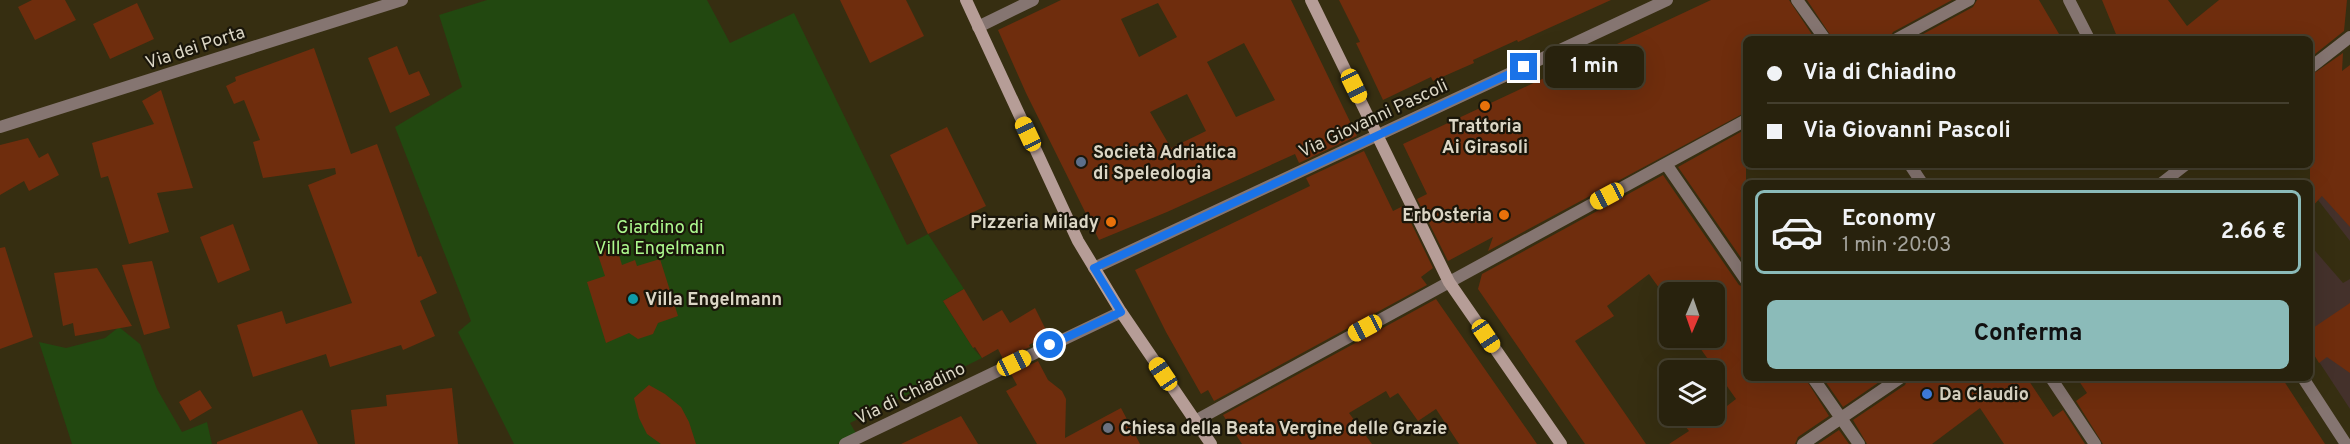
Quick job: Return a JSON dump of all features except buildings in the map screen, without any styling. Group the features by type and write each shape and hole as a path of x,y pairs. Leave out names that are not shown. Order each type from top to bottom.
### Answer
{"main road":[{"path":"966,0 1078,241 1121,312 1211,444"},
{"path":"1311,0 1449,282 1561,444"}],"street":[{"name":"Via dei Porta","path":"0,127 402,0"},
{"path":"978,27 1033,0"},
{"name":"Via Giovanni Pascoli","path":"1094,268 1667,0"},
{"path":"1797,0 1823,36"},
{"path":"1903,36 1969,0"},
{"path":"2069,0 2087,36"},
{"path":"2313,66 2350,37"},
{"path":"1195,421 1743,122"},
{"path":"1666,164 1743,276"},
{"path":"2169,180 2182,168"},
{"name":"Via di Chiadino","path":"845,444 1121,312"},
{"path":"1815,381 1859,444"},
{"path":"1803,444 1896,381"},
{"path":"2053,381 2095,444"},
{"path":"2304,381 2346,444"}],"shaded area":[{"path":"2350,166 2350,241 2318,200"},
{"path":"2313,248 2343,283 2350,279 2350,409 2313,353"}],"green space":[{"name":"Giardino di Villa Engelmann","path":"487,0 707,0 730,43 794,13 907,245 928,234 964,289 943,301 982,358 850,423 857,435 837,444 514,444 458,332 471,321 395,127 462,87 439,15"},
{"path":"119,327 140,344 157,389 182,432 207,422 212,444 72,444 39,342 66,348 105,338"}],"place":[{"name":"Trattoria Ai Girasoli","path":"1485,106"},
{"name":"Società Adriatica di Speleologia","path":"1081,162"},
{"name":"ErbOsteria","path":"1504,215"},
{"name":"Pizzeria Milady","path":"1111,222"},
{"name":"Villa Engelmann","path":"633,299"},
{"name":"Da Claudio","path":"1927,394"},
{"name":"Chiesa della Beata Vergine delle Grazie","path":"1108,428"}],"route":[{"path":"1050,345 1121,312 1094,268 1524,67"}]}
